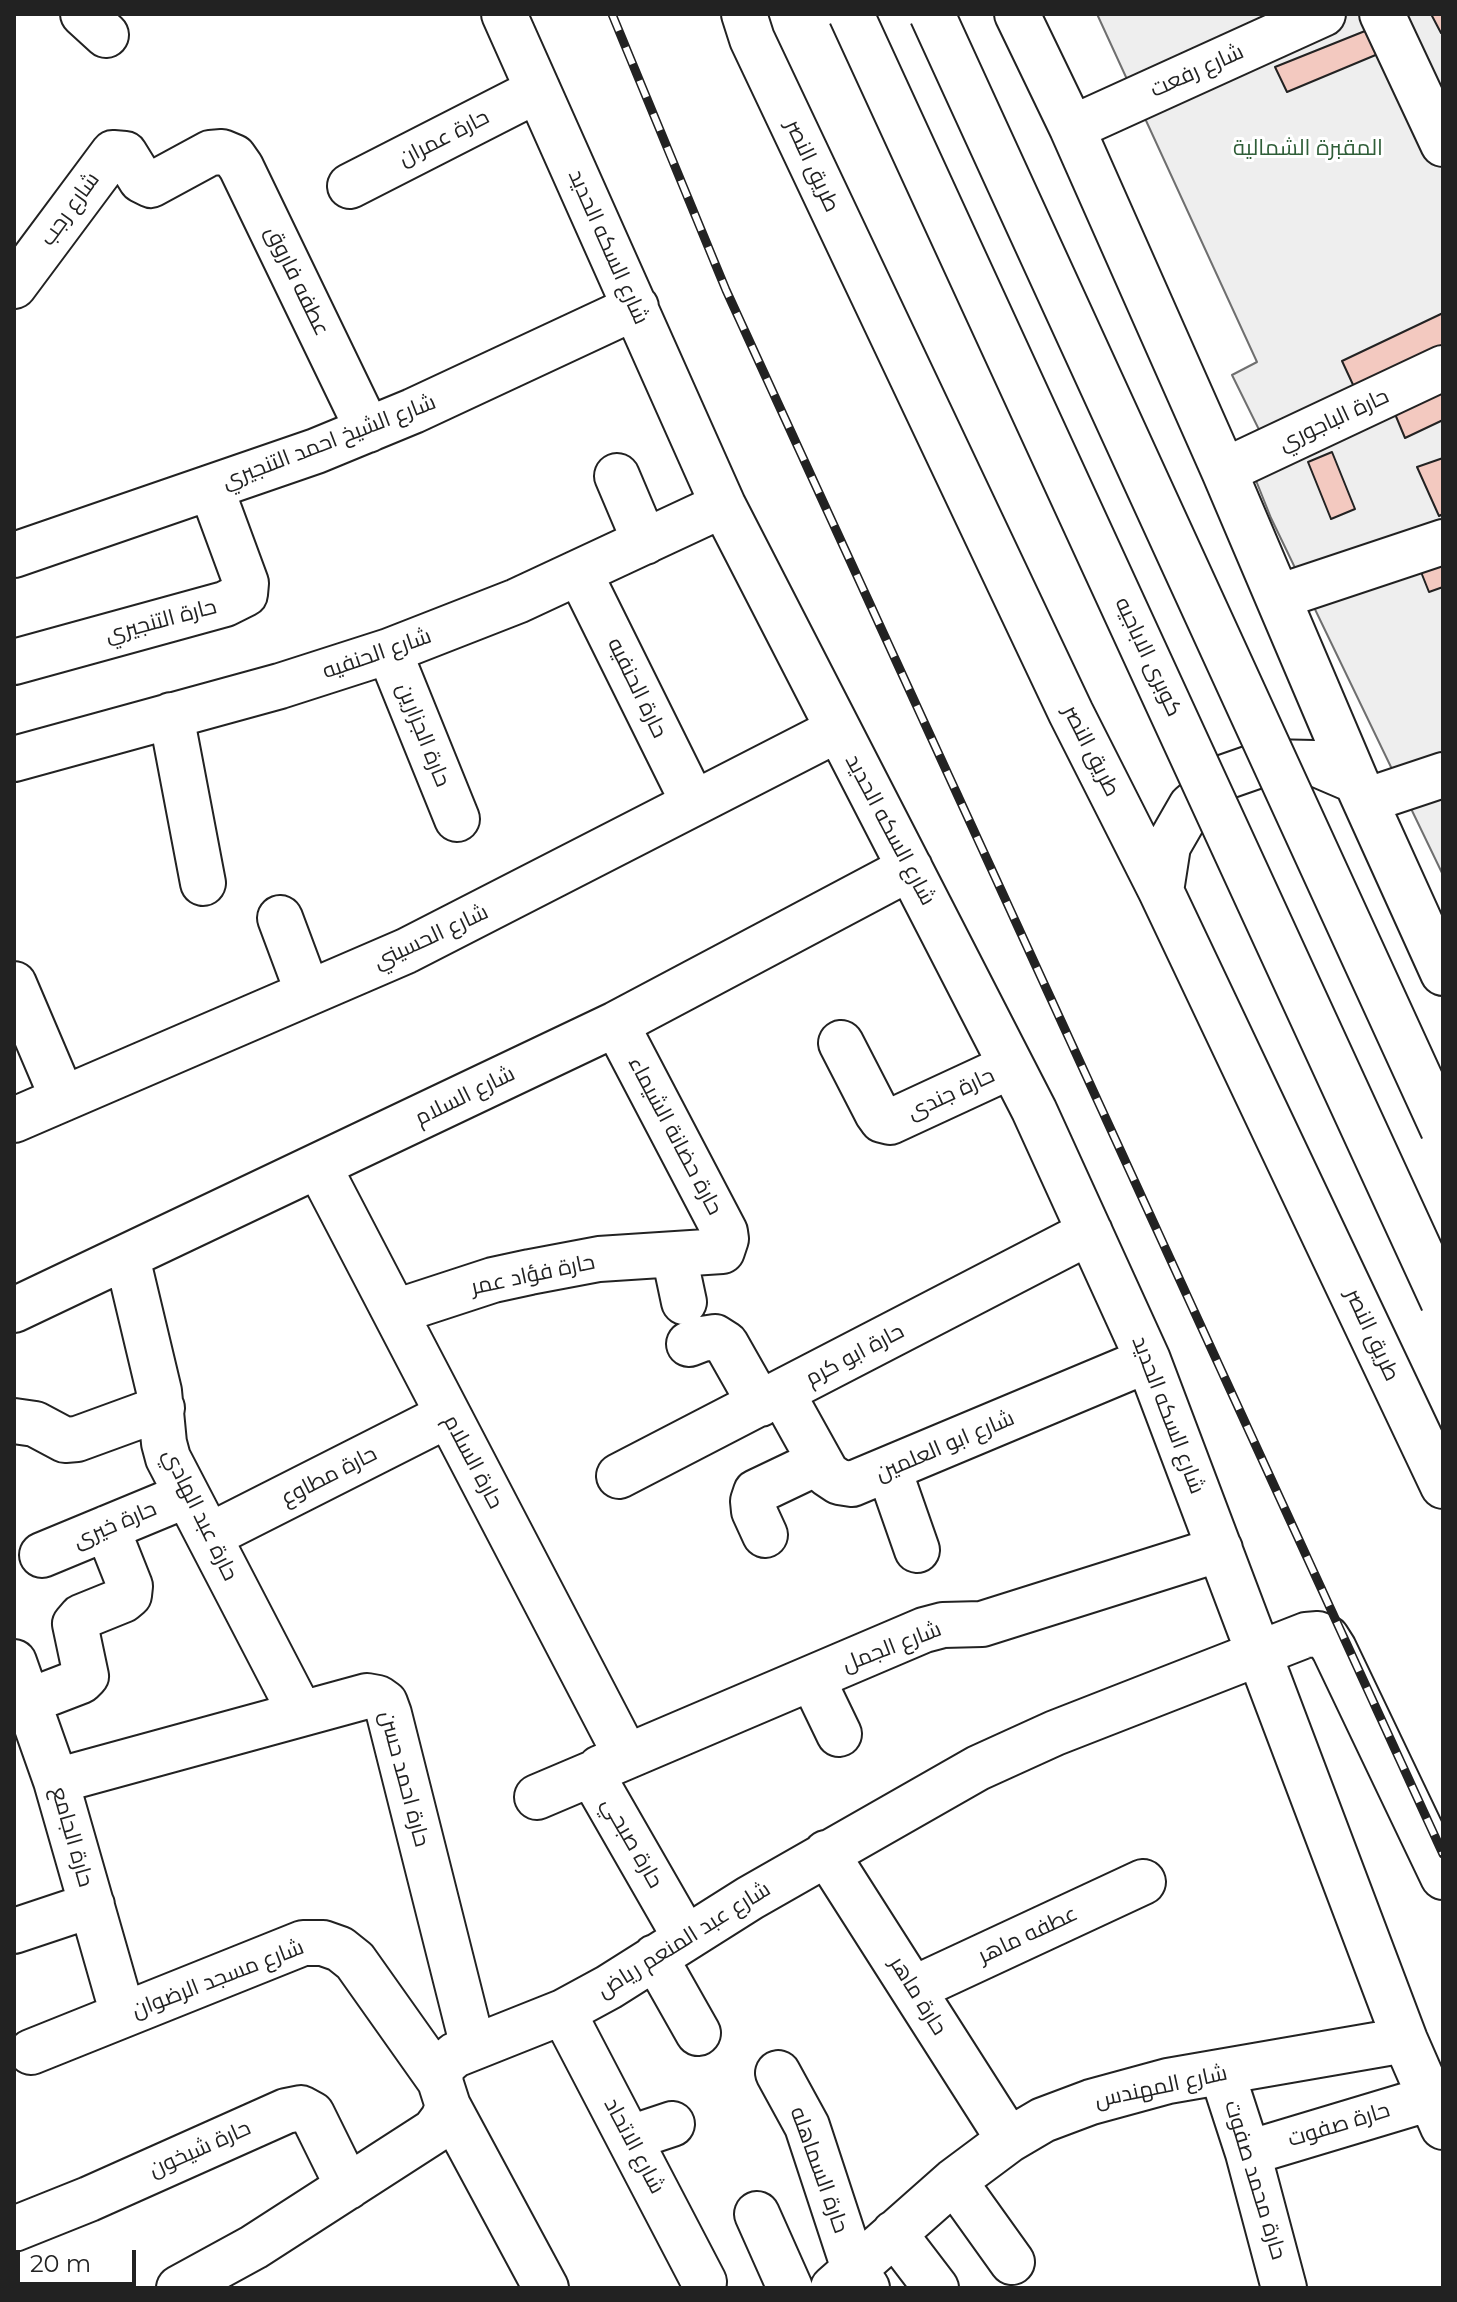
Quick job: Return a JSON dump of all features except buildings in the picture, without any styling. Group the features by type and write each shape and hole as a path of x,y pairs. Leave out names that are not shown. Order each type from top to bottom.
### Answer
{"main road":[{"name":"شارع السكه الحديد","path":"504,14 723,505 1011,1066 1148,1360 1405,2040 1437,2112"},
{"name":"طريق النصر","path":"744,14 752,39 1064,699 1161,891 1443,1486"},
{"name":"كوبرى الاباجيه","path":"851,14 1443,1301"},
{"path":"932,14 1443,1129"},
{"path":"1017,14 1072,128 1224,471 1360,791 1443,973"},
{"name":"شارع رفعت","path":"1072,128 1323,14"},
{"path":"1382,14 1443,144"},
{"name":"حارة عمران","path":"350,186 538,90"},
{"name":"عطفه فاروق","path":"210,153 222,152 234,157 241,167 368,430"},
{"name":"شارع رجب","path":"14,286 29,235 113,153 125,154 141,180 151,185 210,153"},
{"name":"شارع الشيخ احمد التنجيري","path":"14,555 211,488 368,430 636,307"},
{"name":"حارة الباجوري","path":"1224,471 1443,368"},
{"path":"617,476 645,542"},
{"name":"حارة التنجيري","path":"14,662 225,604 245,594 246,583 211,488"},
{"name":"شارع الحنفيه","path":"14,759 280,686 389,651 580,574 723,505"},
{"path":"1278,597 1443,542"},
{"name":"حارة الحنفيه","path":"580,574 693,802"},
{"name":"حارة الجزارين","path":"389,651 457,819"},
{"path":"171,715 203,883"},
{"name":"شارع الحسيني","path":"14,1120 406,951 837,730"},
{"path":"1161,891 1168,846 1191,806 1225,777 1268,762 1314,763 1360,791 1443,775"},
{"name":"شارع السلام","path":"14,1310 616,1024 910,868"},
{"path":"280,918 308,993"},
{"path":"14,984 63,1099"},
{"name":"حارة حضانة الشيماء","path":"616,1024 725,1232 722,1251 674,1255"},
{"name":"حارة جندى","path":"841,1043 877,1113 882,1120 890,1122 1011,1066"},
{"name":"حارة السلام","path":"319,1167 619,1742 621,1752 608,1765"},
{"name":"حارة ابو كرم","path":"619,1476 1090,1232"},
{"name":"حارة فؤاد عمر","path":"395,1312 493,1280 530,1272 607,1258 674,1255"},
{"name":"شارع ابو العلمين","path":"674,1255 687,1323 702,1339 715,1337 726,1344 827,1474 839,1482 852,1484 889,1470 1148,1360"},
{"name":"حارة عبد الهادي","path":"127,1257 162,1408 168,1458 301,1714"},
{"path":"14,1421 35,1424 65,1440 77,1439 162,1408"},
{"name":"حارة مطاوع","path":"209,1536 448,1415"},
{"path":"765,1535 754,1511 756,1492 819,1462"},
{"path":"889,1470 917,1550"},
{"name":"حارة خيرى","path":"42,1555 187,1495"},
{"path":"22,1681 81,1681 86,1676 75,1624 81,1617 129,1595 130,1586 107,1528"},
{"name":"شارع الجمل","path":"537,1797 924,1630 943,1625 982,1624 1220,1549"},
{"path":"1258,1654 1306,1635 1318,1634 1327,1638 1443,1877"},
{"name":"شارع عبد المنعم رياض","path":"179,2288 254,2247 434,2131 443,2119 442,2066 455,2055 563,2012 609,1987 826,1853 978,1768 1055,1733 1258,1654"},
{"path":"812,1678 839,1734"},
{"name":"حارة الجامع","path":"22,1681 56,1781 123,2015"},
{"name":"حارة احمد حسن","path":"56,1781 367,1696 378,1698 385,1703 473,2047"},
{"name":"حارة صبحي","path":"608,1765 596,1782 670,1947 698,2033"},
{"name":"حارة ماهر","path":"826,1853 1009,2140"},
{"name":"عطفه ماهر","path":"913,1989 1143,1882"},
{"path":"14,1931 92,1905"},
{"name":"شارع مسجد الرضوان","path":"31,2052 303,1943 323,1943 340,1949 355,1961 444,2094 546,2288"},
{"name":"شارع الاتحاد","path":"563,2012 704,2282"},
{"name":"شارع المهندس","path":"851,2282 894,2233 954,2181 1009,2140 1043,2120 1091,2102 1168,2081 1405,2040"},
{"name":"حارة السماهله","path":"778,2073 807,2126 851,2282"},
{"name":"حارة محمد صفوت","path":"1222,2073 1248,2153 1284,2288"},
{"name":"حارة شيخون","path":"14,2229 286,2111 301,2108 312,2114 348,2187"},
{"name":"حارة صفوت","path":"1248,2153 1437,2112"},
{"path":"630,2138 672,2124"},
{"path":"954,2181 1012,2262"},
{"path":"757,2214 790,2288"},
{"path":"894,2233 936,2288"}],"green space":[{"name":"المقبرة الشمالية","path":"1097,14 1443,14 1443,875 1271,518 1253,473 1275,462 1232,375 1257,362"}],"railway":[{"path":"612,14 726,290 1443,1854"}]}
